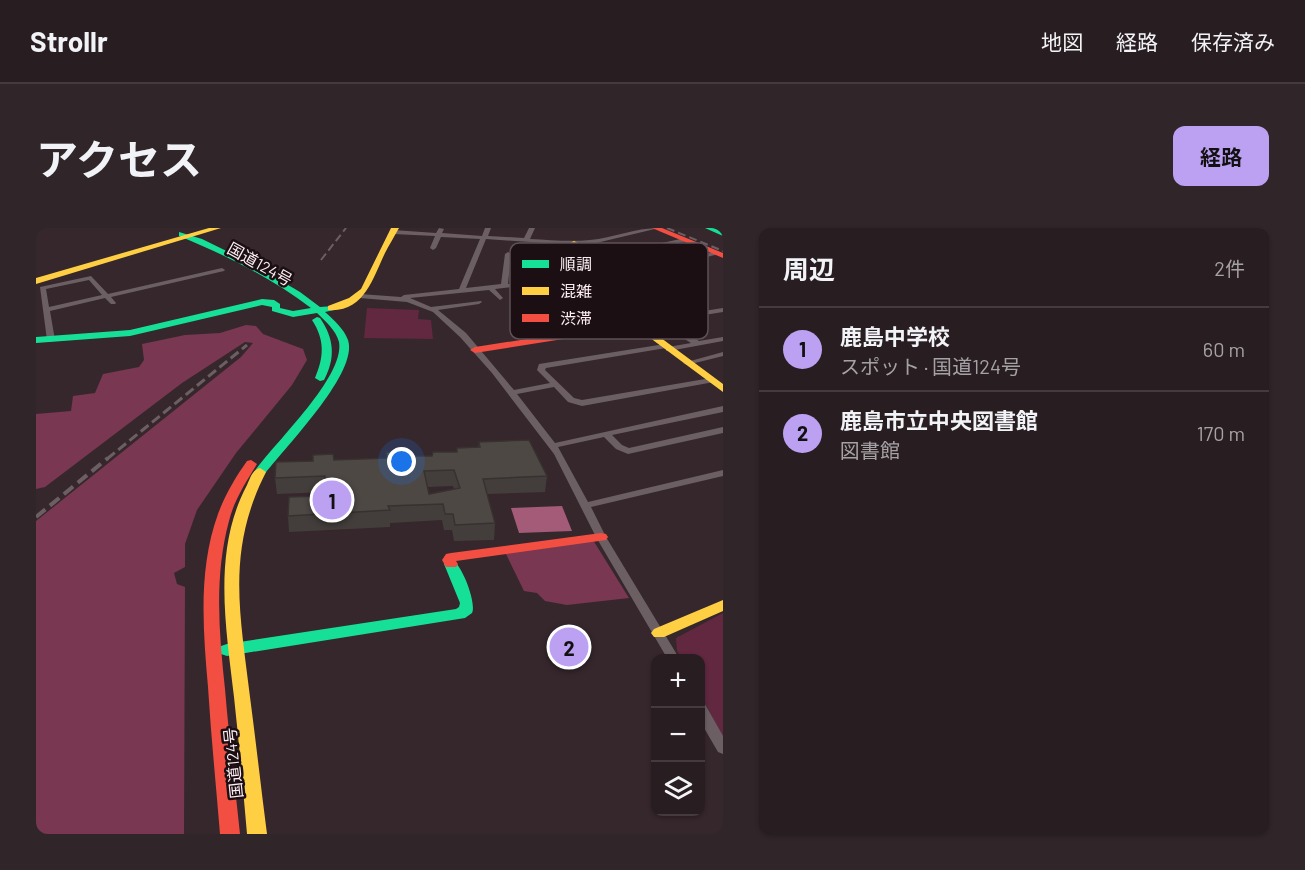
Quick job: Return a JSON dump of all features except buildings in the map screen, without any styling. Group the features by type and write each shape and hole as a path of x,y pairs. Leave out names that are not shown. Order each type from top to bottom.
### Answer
{"main road":[{"path":"38,283 187,233 217,228"},
{"path":"656,228 692,243"},
{"path":"709,228 723,234"},
{"path":"36,340 139,331 262,302 271,302 284,315 315,311 360,296 367,289 379,255 394,230"},
{"name":"国道124号","path":"187,233 315,311 340,334 343,345 343,357 336,374 264,466 242,508 231,558 237,648 257,834"},
{"name":"国道124号","path":"230,834 214,652 211,583 216,545 226,507 247,469 309,394 328,363 328,338 315,311"},
{"path":"475,350 546,339"},
{"path":"655,339 719,386"},
{"path":"214,652 460,614 467,609 449,560 451,557 601,537"},
{"path":"659,633 723,605"}],"street":[{"path":"462,289 488,228"},
{"path":"526,240 532,228"},
{"path":"591,243 656,228"},
{"path":"394,230 440,231 526,240 532,243"},
{"path":"434,248 440,231"},
{"path":"672,243 685,240"},
{"path":"504,285 508,254"},
{"path":"49,309 222,270"},
{"path":"51,340 38,283 92,278 113,303"},
{"path":"395,299 510,284"},
{"path":"490,286 500,298"},
{"path":"142,288 151,296"},
{"path":"360,296 408,300 431,309 463,335 512,393 552,446 601,537 671,654"},
{"path":"431,309 479,302"},
{"path":"708,312 723,310"},
{"path":"690,339 698,344"},
{"path":"719,386 582,403 571,400 541,370 542,366 723,339"},
{"path":"687,363 723,354"},
{"path":"512,393 554,385"},
{"path":"552,446 723,409"},
{"path":"606,434 619,447 627,451 723,430"},
{"path":"584,506 723,473"},
{"path":"705,717 723,748"}],"shaded area":[{"path":"367,308 419,310 418,319 431,320 433,339 364,338"},
{"path":"246,325 256,326 263,334 303,349 307,360 292,385 236,453 197,510 185,544 185,567 174,573 177,584 185,587 184,834 36,834 36,521 241,357 253,343 245,342 182,383 45,487 36,489 36,414 71,411 73,396 95,393 103,374 139,367 144,360 142,344 185,335 220,333"},
{"path":"562,506 572,531 519,533 511,508"},
{"path":"593,540 629,598 567,605 545,601 537,593 524,591 505,552"},
{"path":"723,613 723,738 705,703 705,654 679,654 676,638"}],"railway":[{"path":"321,260 346,228"},
{"path":"667,228 704,243"},
{"path":"708,245 723,251"},
{"path":"107,459 247,345"},
{"path":"36,517 108,458"}],"traffic: fast":[{"path":"709,228 723,234"},
{"path":"182,234 221,251 297,293 334,325 343,340 344,346 339,367 324,394 260,472"},
{"path":"36,340 130,333 262,302 271,302 277,306 275,309 293,314 331,308"},
{"path":"317,320 325,334 328,348 326,363 320,378"},
{"path":"227,650 460,614 467,609 467,603 451,564"}],"traffic: slow":[{"path":"36,281 217,228"},
{"path":"331,308 353,300 364,290 395,228"},
{"path":"656,339 723,389"},
{"path":"257,834 232,611 232,582 233,553 238,525 247,498 260,472"},
{"path":"659,633 723,605"}],"traffic: jam":[{"path":"656,228 692,243"},
{"path":"708,250 723,256"},
{"path":"475,350 546,339"},
{"path":"230,834 213,653 211,609 213,564 224,513 234,491 251,464"},
{"path":"451,564 449,560 451,557 601,537"}],"place":[{"name":"鹿島中学校","path":"332,500"},
{"name":"鹿島市立中央図書館","path":"569,647"}]}
